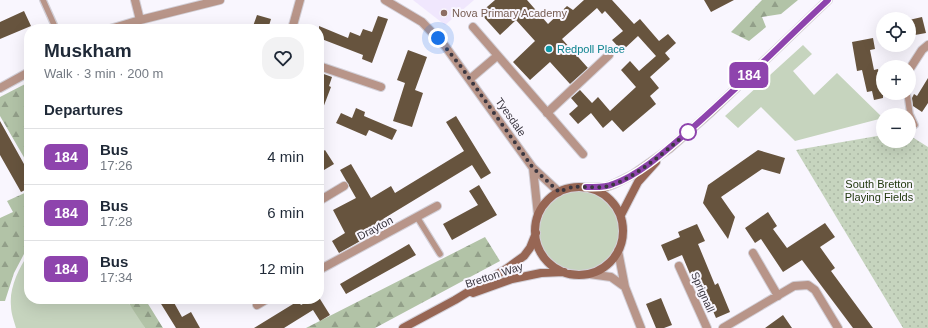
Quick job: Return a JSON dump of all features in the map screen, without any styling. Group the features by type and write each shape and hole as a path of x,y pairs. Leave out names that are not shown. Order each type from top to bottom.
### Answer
{"street":[{"path":"135,0 140,20"},
{"path":"127,24 220,0"},
{"path":"293,24 300,0"},
{"name":"Tyesdale","path":"385,0 422,22 445,46 533,168 559,192"},
{"path":"621,216 638,182 669,149 711,112 828,0"},
{"path":"473,27 583,154"},
{"path":"916,60 922,50 928,46"},
{"path":"547,113 609,55"},
{"path":"470,79 497,56"},
{"path":"324,68 381,87"},
{"path":"0,88 24,75"},
{"path":"625,287 611,277 589,274 577,275 565,272 553,266 544,257 538,246 536,224 538,215 550,198 559,192 572,187 606,186 614,184 632,175 669,149"},
{"name":"Tyesdale","path":"533,168 538,215"},
{"path":"324,198 344,186"},
{"path":"586,187 607,197 615,205 621,216 623,228 622,240 618,251 611,262 601,269 589,274"},
{"name":"Drayton","path":"324,267 437,206"},
{"name":"Bretton Way","path":"403,328 455,300 506,269 524,256 530,248 536,234"},
{"path":"618,251 625,287 641,328"},
{"path":"753,253 778,296"},
{"name":"Sprignall","path":"679,266 707,328"},
{"name":"Bretton Way","path":"455,300 512,279 541,273 565,272"},
{"path":"723,328 794,286 808,285 815,290 838,328"}],"lane":[{"path":"43,0 54,24"},
{"path":"417,217 440,254"}],"shaded area":[{"name":"Nova Primary Academy","path":"413,0 474,0 445,25"}],"green space":[{"path":"762,0 798,0 781,14 762,17 766,27 749,41 731,32"},
{"path":"803,45 812,54 793,71 814,95 837,73 876,111 876,120 795,141 761,107 738,128 725,116"},
{"path":"24,85 24,157 0,116 0,97"},
{"name":"South Bretton Playing Fields","path":"876,136 876,148 916,148 916,139 928,147 928,328 903,328 796,150"},
{"path":"579,187 596,191 610,200 619,214 623,231 619,248 610,262 596,271 579,275 562,271 548,262 539,248 535,231 539,214 548,200 562,191"},
{"path":"24,193 24,254 14,273 5,301 0,301 0,218 13,212 7,201"},
{"path":"485,237 500,261 375,328 306,328"},
{"path":"24,262 24,304 129,304 139,316 145,328 16,328 11,309 11,299 13,285"},
{"path":"129,304 148,304 163,328 145,328"}],"building":[{"path":"495,0 527,0 548,24 567,6 573,10 584,0 612,0 634,24 640,19 659,41 668,34 676,43 665,53 670,59 650,77 659,88 650,96 656,104 623,132 612,120 603,128 591,113 578,124 569,114 578,106 571,98 580,90 592,103 598,97 610,111 636,87 621,70 630,61 639,71 656,56 638,36 622,51 612,40 623,31 605,11 602,14 597,8 562,39 588,68 570,84 550,62 530,80 513,62 535,41 516,20 500,35 480,13"},
{"path":"704,0 734,0 711,12"},
{"path":"24,11 30,24 24,24 24,29 0,39 0,22"},
{"path":"257,15 271,19 270,24 254,24"},
{"path":"378,16 388,19 372,63 362,59 363,55 324,40 324,28 348,38 350,32 360,36 363,29 372,32"},
{"path":"922,17 926,33 916,35 916,18"},
{"path":"873,38 875,49 870,50 874,70 876,70 876,100 874,100 872,91 867,92 862,70 857,71 852,42"},
{"path":"408,50 427,57 415,90 423,93 412,127 393,121 405,83 397,80"},
{"path":"324,74 332,77 329,86 331,87 324,105"},
{"path":"928,78 928,103 922,112 913,106 912,100 916,100 916,95 917,96"},
{"path":"356,108 365,112 364,116 397,130 392,140 369,130 366,136 336,123 341,113 352,118"},
{"path":"456,116 491,173 481,179 472,165 383,219 386,223 369,232 371,235 339,253 332,241 345,233 333,210 356,198 340,170 351,164 371,198 391,186 395,193 464,151 446,122"},
{"path":"0,121 24,164 24,190 21,192 0,155"},
{"path":"758,150 785,158 780,174 762,169 721,197 735,217 728,239 703,203 708,185"},
{"path":"324,151 334,164 324,170"},
{"path":"479,185 497,215 452,240 443,224 478,205 469,191"},
{"path":"768,212 777,226 773,229 787,248 825,223 835,237 820,247 835,268 831,271 873,328 853,328 802,260 783,272 761,239 755,243 745,228"},
{"path":"697,224 705,241 698,244 715,285 718,283 730,312 716,318 704,290 698,293 682,255 668,261 661,245 680,237 678,232"},
{"path":"409,244 416,255 346,294 340,284"},
{"path":"661,298 672,325 664,328 656,328 646,304"},
{"path":"161,304 175,304 182,317 191,312 200,328 176,328"},
{"path":"293,304 323,304 330,315 320,321 313,310 284,328 254,328"},
{"path":"783,315 792,328 765,328"}],"bus line":[{"name":"184","path":"586,187 614,184 632,175 669,149 711,112 828,0"}],"place":[{"name":"Nova Primary Academy","path":"444,13"},
{"name":"Redpoll Place","path":"549,49"}],"route":[{"path":"438,38 462,68 533,168 559,192 572,187 606,186 614,184 632,175 669,149 690,130 688,132"}]}
